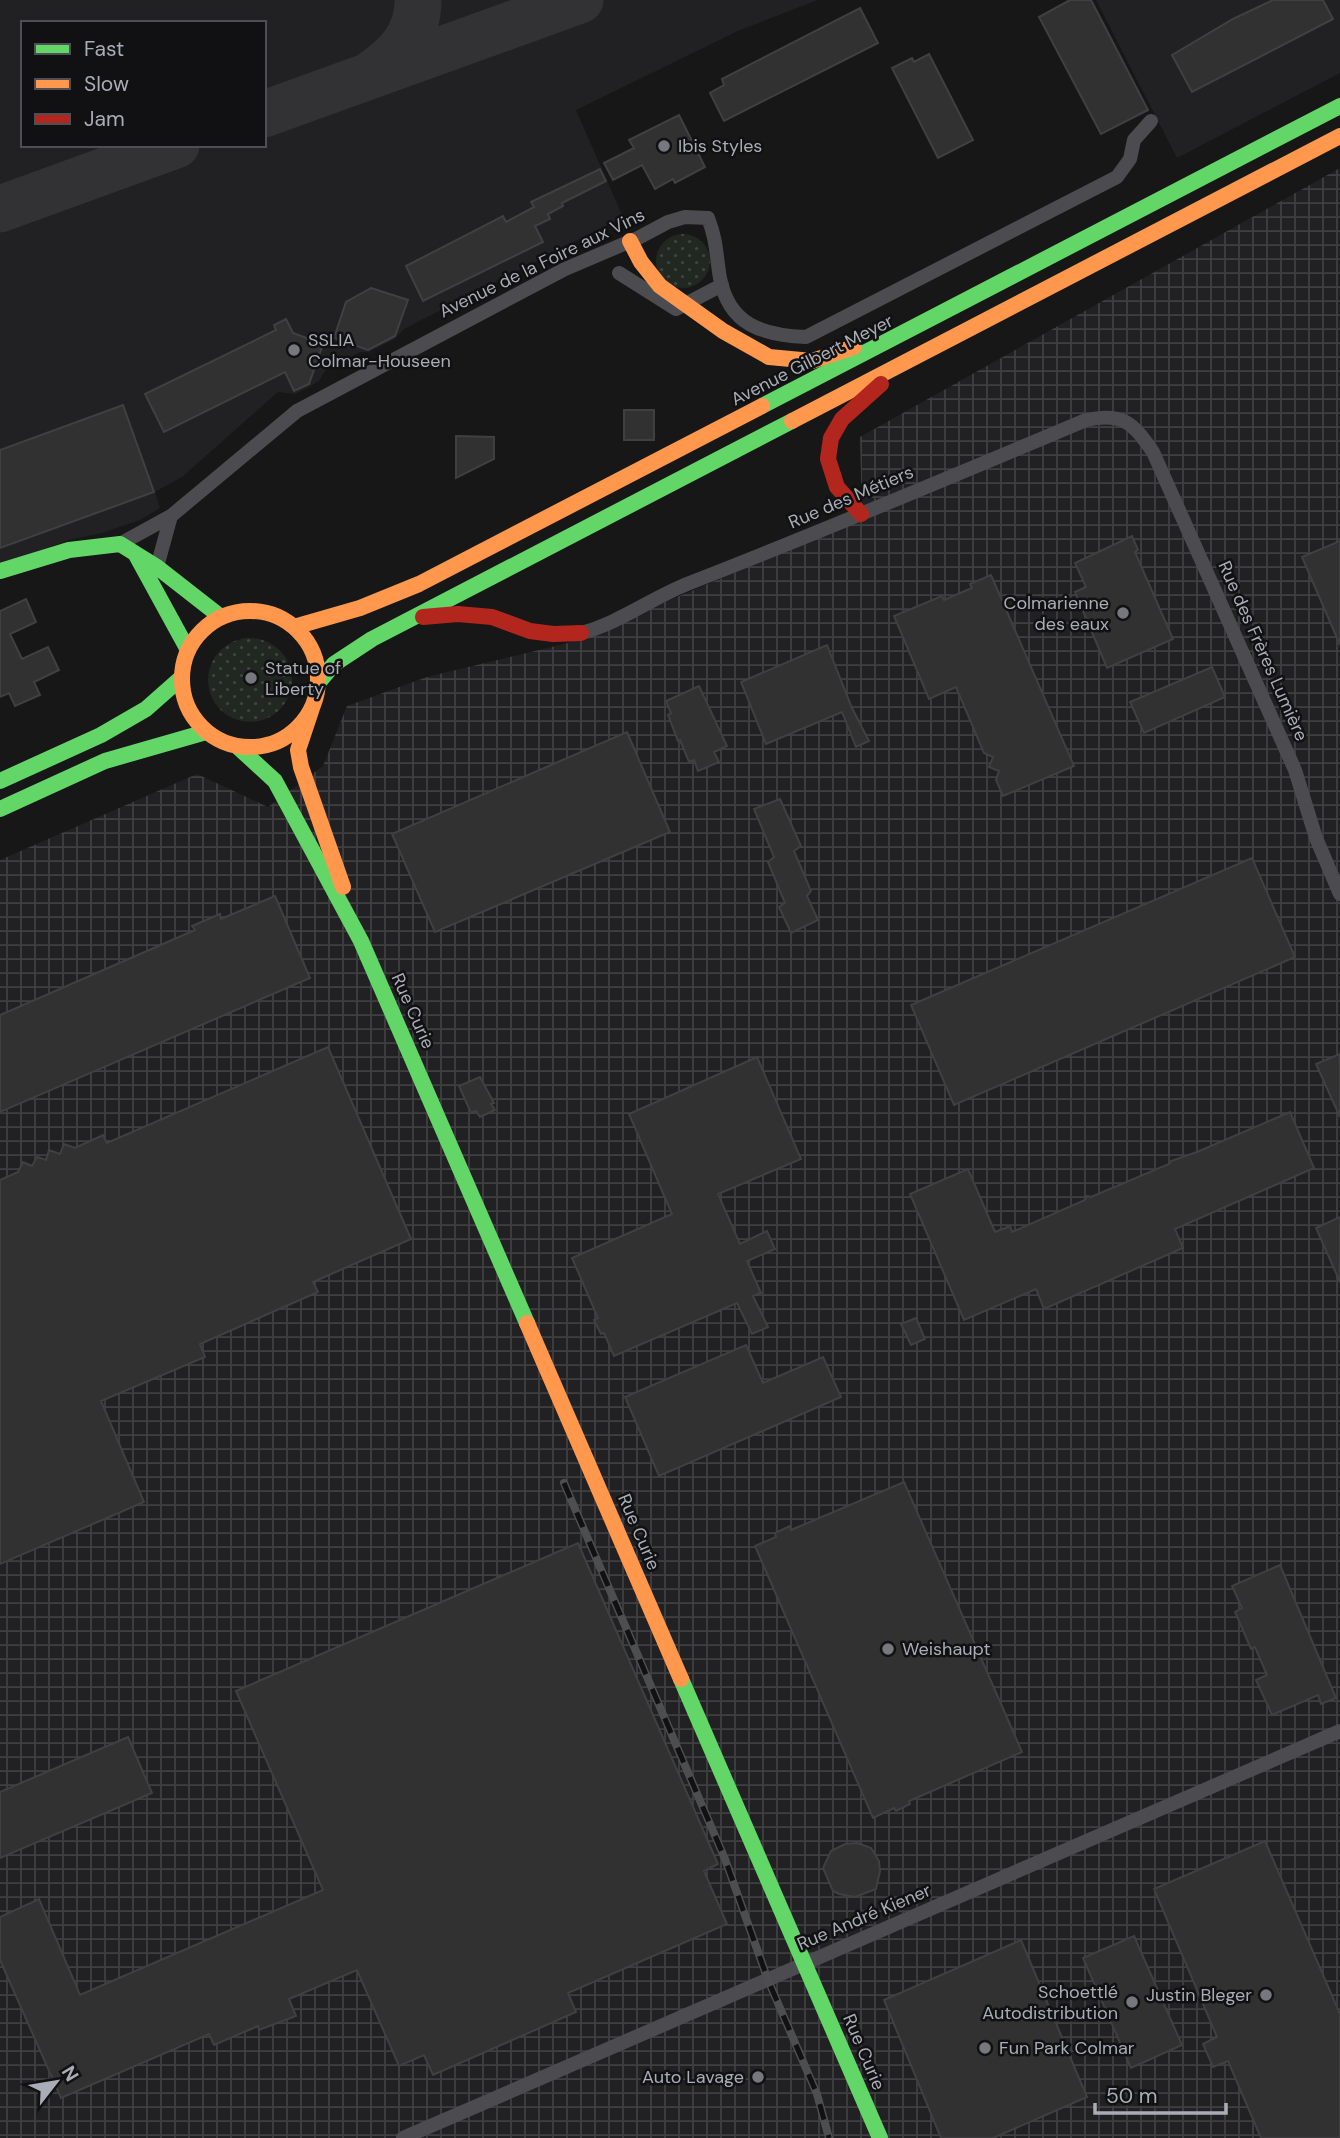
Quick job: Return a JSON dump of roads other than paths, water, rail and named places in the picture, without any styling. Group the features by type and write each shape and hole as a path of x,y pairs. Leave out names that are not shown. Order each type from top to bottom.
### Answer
{"main road":[{"name":"Avenue Gilbert Meyer","path":"294,627 380,602 419,584 1340,106"},
{"path":"318,683 341,658 410,619 1340,136"},
{"path":"634,240 641,262 660,286 723,331 769,357 812,362 923,324"},
{"path":"861,514 837,487 828,459 831,438 842,419 906,362"},
{"path":"120,544 157,568 221,617"},
{"name":"Avenue de la Foire aux Vins","path":"0,571 69,550 120,544"},
{"path":"135,554 188,650"},
{"path":"240,611 259,611 294,627 308,643 316,662 318,683 312,708 299,726 282,740 261,747 238,747 206,732 192,717 184,698 181,678 188,650 202,631 221,617 240,611"},
{"path":"410,619 458,614 492,617 530,631 581,633"},
{"path":"0,781 101,735 146,709 181,678"},
{"name":"Rue Curie","path":"312,708 298,750 301,767 361,941 880,2138"},
{"path":"0,808 105,761 206,732"},
{"name":"Rue Curie","path":"238,747 275,781 361,941"}],"street":[{"name":"Avenue de la Foire aux Vins","path":"120,544 171,516 297,411 565,269 634,240 668,222 685,218 708,218 716,238 726,301 741,319 760,330 782,336 806,337 1117,177 1130,159 1134,140 1151,121"},
{"path":"619,273 676,309 722,285"},
{"name":"Rue des Métiers","path":"581,633 611,623 669,591 1086,420 1105,416 1123,419 1138,430"},
{"name":"Rue des Frères Lumière","path":"1138,430 1153,452 1218,602 1262,692 1295,770 1316,838 1340,894"},
{"path":"157,568 171,516"},
{"name":"Rue André Kiener","path":"403,2138 1340,1731"}],"railway":[{"path":"564,1483 725,1859 768,1980 817,2094 829,2138"}],"place":[{"name":"Ibis Styles","path":"664,146"},
{"name":"SSLIA Colmar-Houseen","path":"294,350"},
{"name":"Colmarienne des eaux","path":"1123,613"},
{"name":"Statue of Liberty","path":"251,678"},
{"name":"Weishaupt","path":"888,1649"},
{"name":"Justin Bleger","path":"1266,1995"},
{"name":"Schoettlé Autodistribution","path":"1132,2002"},
{"name":"Fun Park Colmar","path":"985,2048"},
{"name":"Auto Lavage","path":"758,2077"}]}
